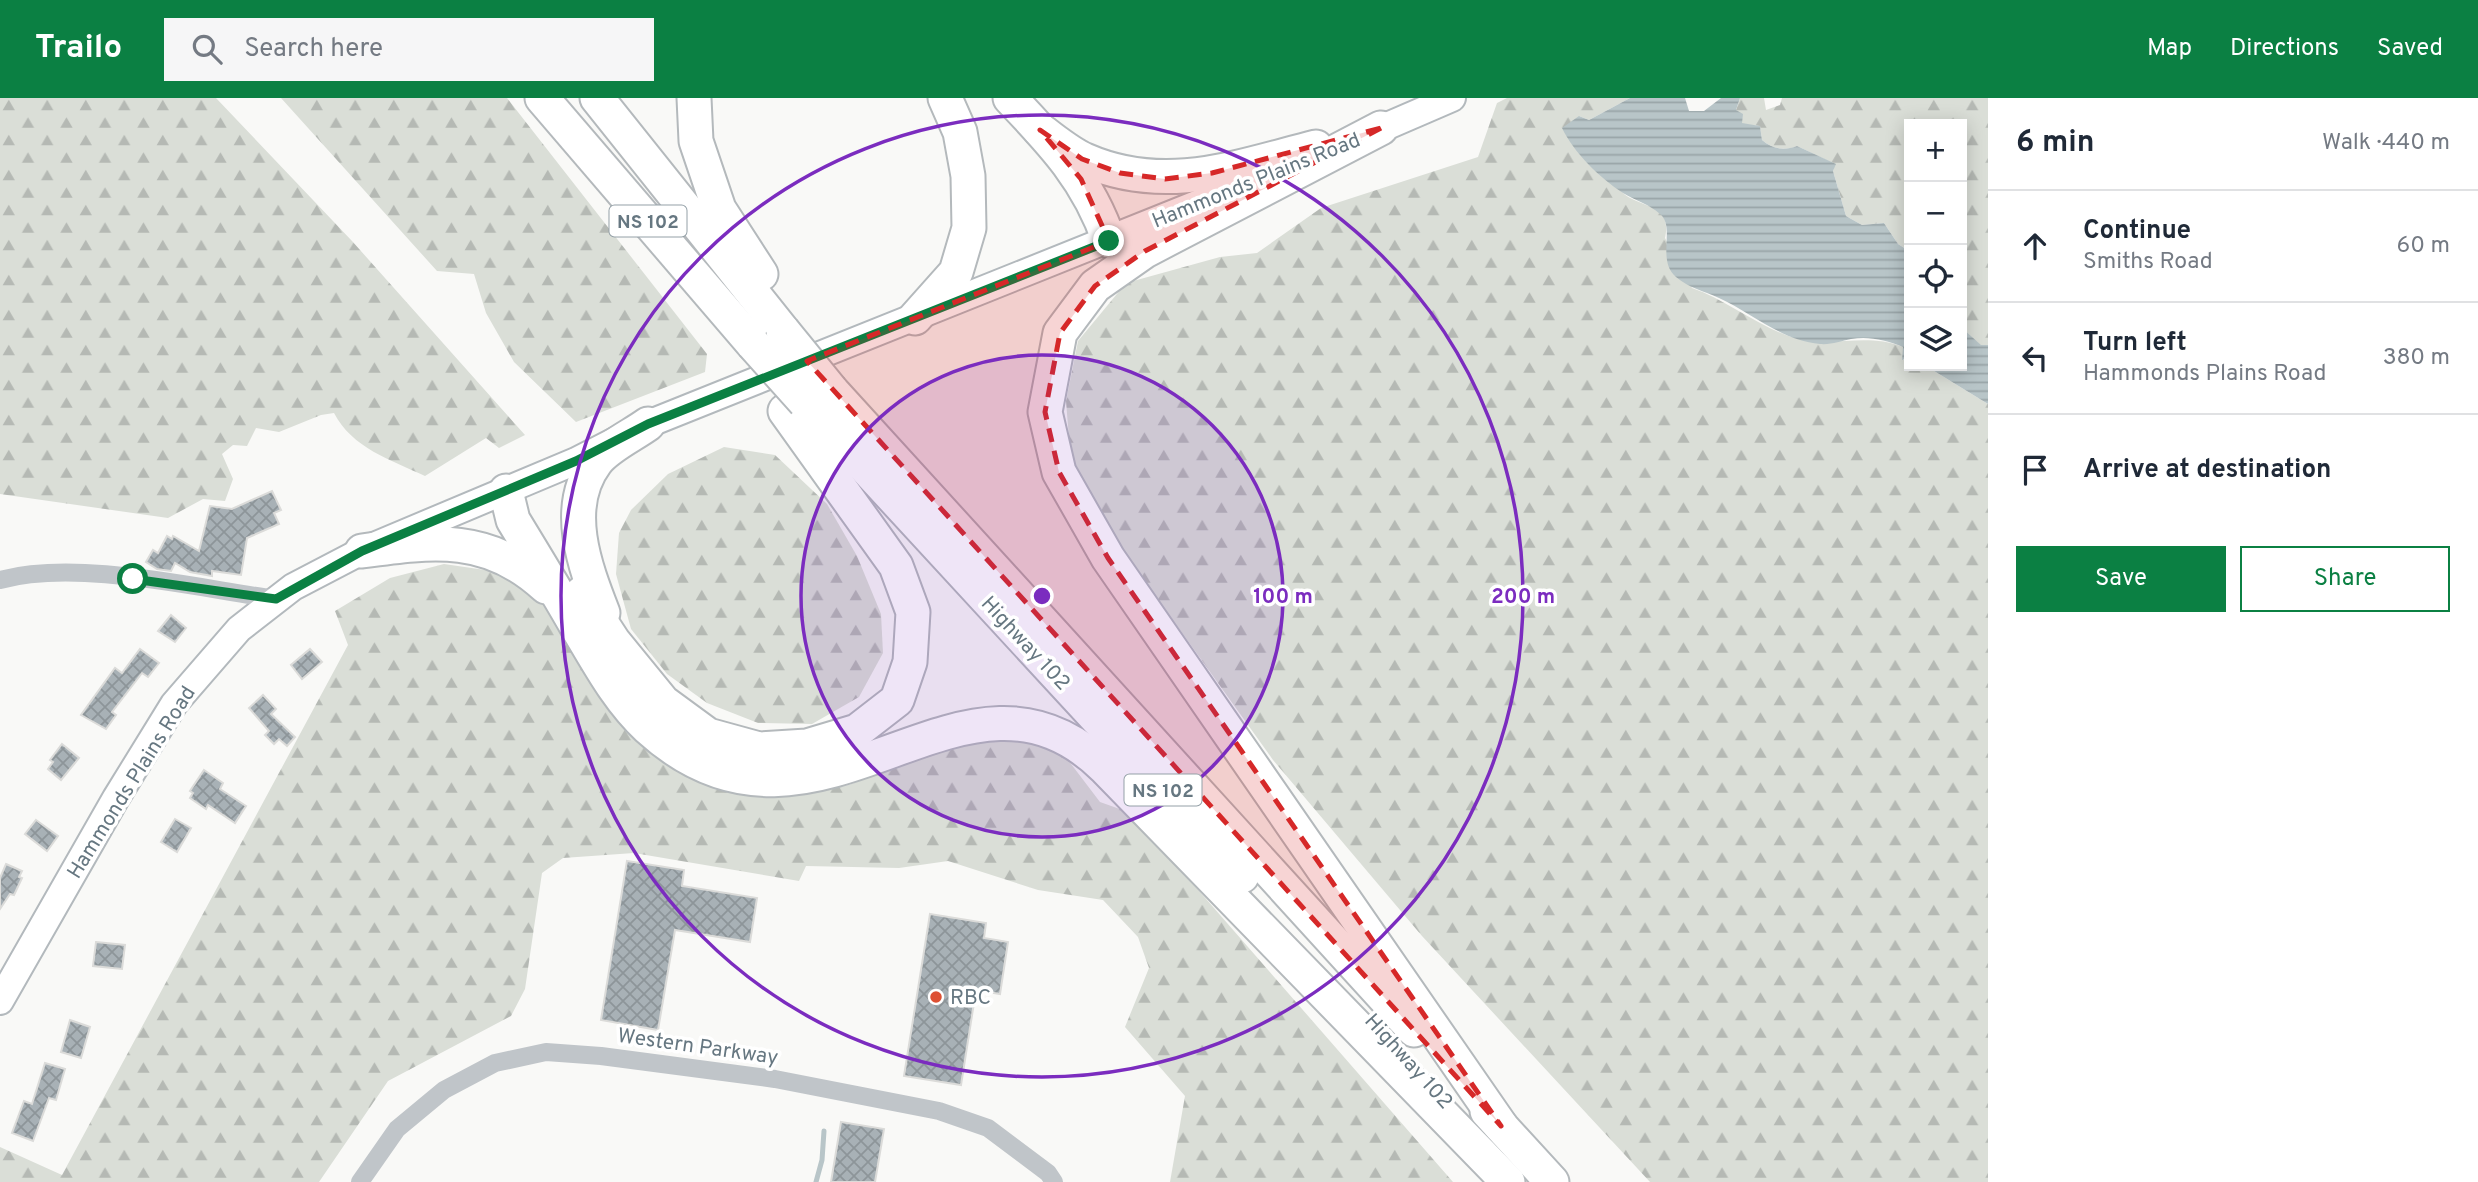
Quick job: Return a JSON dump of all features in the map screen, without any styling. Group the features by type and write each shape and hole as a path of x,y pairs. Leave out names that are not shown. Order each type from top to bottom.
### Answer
{"highway":[{"name":"Highway 102","path":"540,98 766,338 1517,1182"},
{"name":"Highway 102","path":"597,98 766,338"},
{"path":"506,491 530,513 614,642 663,702 708,735 759,749 807,746 857,731 897,700 910,662 913,612 896,566 816,397 766,338 696,141 694,98"},
{"path":"915,317 956,272 969,228 968,176 960,132 945,98"},
{"path":"1010,98 1081,179 1098,207 1109,241"},
{"path":"1040,130 1082,159 1120,173 1165,179 1212,173 1375,131"},
{"path":"1375,131 1145,251 1095,286 1059,333 1045,412 1059,472 1108,558 1501,1126"},
{"name":"Highway 102","path":"816,397 904,470 1552,1182"},
{"path":"614,642 583,554 578,523 581,493 596,461 648,424"},
{"path":"506,491 513,520 610,683 648,727 695,762 737,777 778,781 816,777 976,724 1026,724 1074,744 1105,768 1508,1182"},
{"path":"362,551 440,542 470,546 497,554 527,570 563,603"}],"main road":[{"name":"Hammonds Plains Road","path":"0,1001 116,798 174,704 239,629 276,599 362,551 576,461 648,424 1109,241 1452,98"}],"street":[{"path":"0,580 20,575 69,572 276,599"},
{"name":"Western Parkway","path":"360,1182 397,1129 444,1090 495,1063 546,1052 601,1056 775,1079 939,1111 988,1128 1048,1173 1054,1182"}],"highlighted area":[{"path":"1381,128 1145,251 1095,286 1060,333 1045,412 1059,472 1108,558 1501,1126 807,361 1109,241 1081,179 1040,130 1082,159 1120,173 1165,179 1212,173"}],"green space":[{"path":"0,98 216,98 352,241 525,435 499,448 486,438 425,476 362,444 351,435 334,413 321,415 279,432 256,428 247,446 233,445 222,454 233,479 225,501 203,499 168,518 0,494"},
{"path":"281,98 507,98 707,354 705,372 576,422 514,362 486,313 474,274 437,271"},
{"path":"1507,98 1630,98 1589,120 1579,116 1622,192 1653,208 1664,218 1665,238 1692,288 1795,338 1822,342 1876,341 1903,347 1904,371 1934,371 1988,404 1988,1182 1650,1182 1422,936 1273,760 1112,535 1071,464 1066,401 1078,341 1126,283 1220,257 1257,253 1321,208 1478,157 1497,103"},
{"path":"1740,98 1764,98 1766,110 1780,105 1782,98 1988,98 1988,345 1981,346 1967,333 1967,119 1904,119 1904,248 1898,244 1884,223 1862,225 1846,216 1833,171 1835,164 1797,146 1783,149 1770,145 1762,140 1760,126 1742,124 1736,110"},
{"path":"724,447 775,455 827,504 857,556 881,614 883,653 859,697 812,724 758,723 707,703 667,674 631,629 616,574 619,533 631,510 668,474"},
{"path":"444,564 506,573 558,617 623,722 677,768 722,785 776,792 849,785 926,754 1004,731 1062,752 1100,802 1131,813 1453,1182 1170,1182 1185,1096 1125,1027 1149,968 1138,937 1103,900 1038,890 948,861 899,868 806,866 799,881 634,853 563,858 542,873 525,989 511,1016 388,1081 319,1182 0,1182 0,1147 62,1175 348,645 335,611 390,578"}],"shaded area":[{"path":"1630,98 1685,98 1689,111 1704,111 1721,98 1740,98 1736,110 1743,114 1742,123 1760,126 1762,140 1766,143 1778,148 1797,146 1836,164 1833,171 1846,216 1862,225 1884,223 1898,244 1904,248 1904,359 1903,347 1877,339 1858,338 1824,344 1793,338 1676,277 1667,262 1666,227 1660,214 1605,180 1573,147 1562,128 1579,116 1589,120"},
{"path":"1967,332 1981,345 1988,345 1988,404 1934,371 1967,371"}],"building":[{"path":"272,491 281,510 274,513 279,524 247,538 241,575 212,571 212,576 190,572 175,563 171,571 157,569 146,562 153,550 158,553 167,536 172,539 173,536 199,551 210,506 232,509"},
{"path":"171,615 186,628 175,642 158,631"},
{"path":"140,649 159,663 148,677 142,673 112,712 116,715 106,729 81,715 115,668 122,673"},
{"path":"310,649 322,662 302,679 291,665"},
{"path":"263,695 276,709 271,714 295,737 287,746 279,739 274,744 265,735 269,731 249,708"},
{"path":"62,744 79,758 61,780 48,769 53,762 50,760"},
{"path":"204,770 223,783 220,789 246,806 235,823 208,805 206,809 190,798 193,793 190,791"},
{"path":"175,819 191,828 177,852 161,842"},
{"path":"36,820 58,836 47,851 25,834"},
{"path":"627,861 684,870 682,886 757,898 750,942 675,930 658,1030 601,1020"},
{"path":"6,864 22,871 19,877 22,878 14,895 10,894 0,909 0,878"},
{"path":"930,914 986,923 984,938 1008,942 1000,994 976,990 961,1085 904,1076"},
{"path":"96,942 125,945 122,969 93,966"},
{"path":"70,1020 90,1027 81,1058 61,1052"},
{"path":"45,1063 65,1069 56,1100 49,1098 33,1141 12,1133 24,1101 32,1104"},
{"path":"841,1122 884,1129 875,1182 831,1182"}],"waterway":[{"path":"816,1182 822,1160 824,1131"}],"place":[{"name":"RBC","path":"936,997"}],"route":[{"path":"133,579 276,599 293,587 362,551 576,461 648,424 1109,241"}]}
